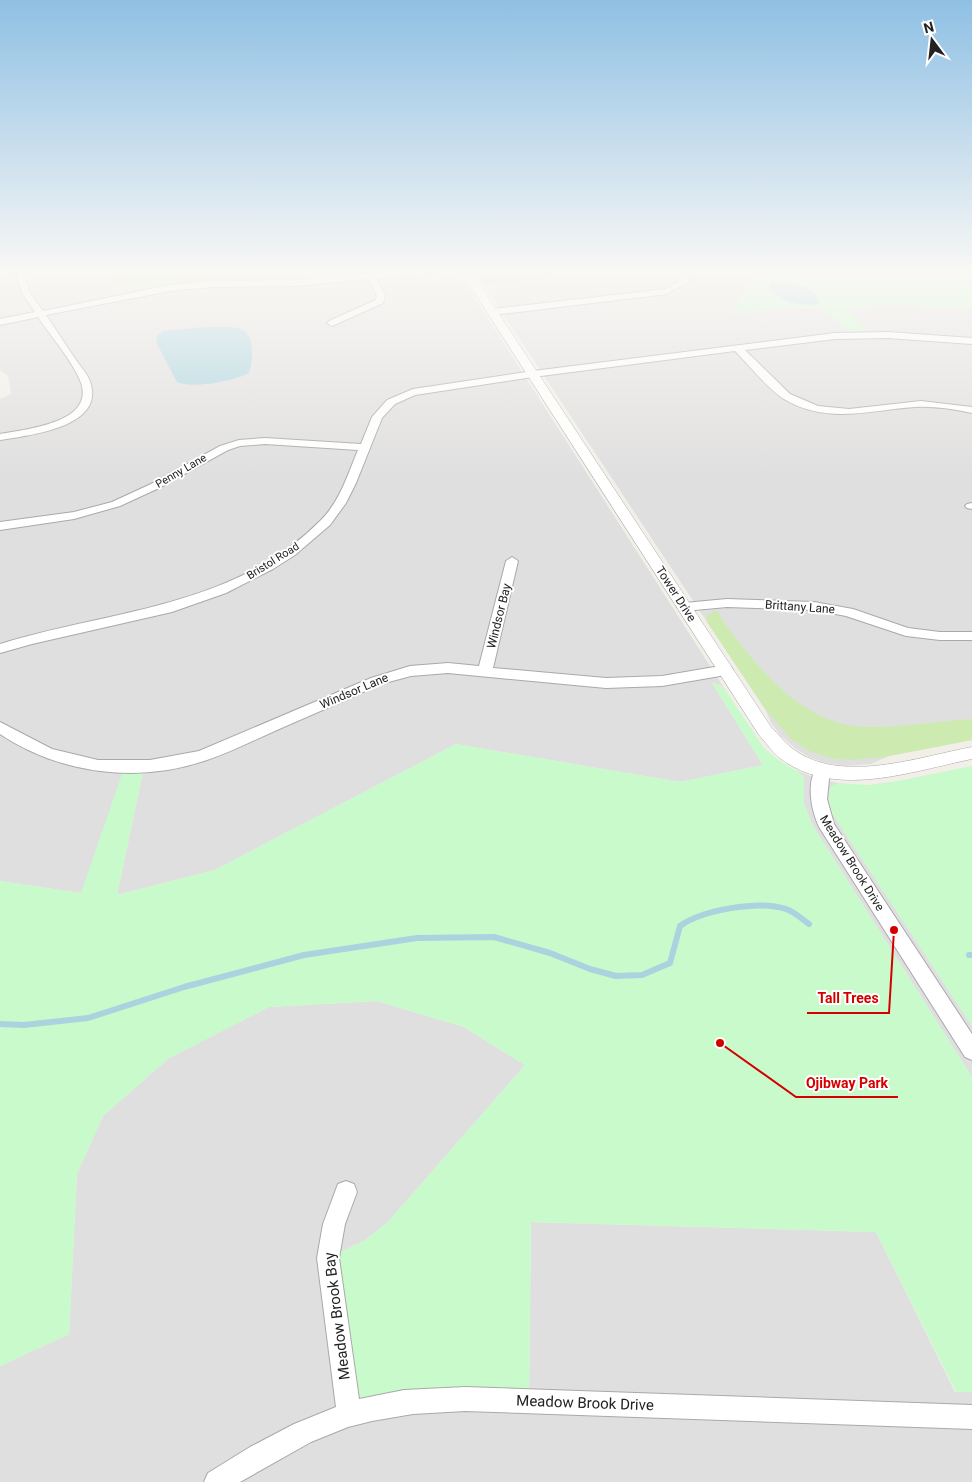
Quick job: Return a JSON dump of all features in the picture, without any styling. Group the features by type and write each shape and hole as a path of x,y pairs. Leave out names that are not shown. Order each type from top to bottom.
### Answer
{"street":[{"path":"0,437 58,424 79,413 86,406 89,396 88,386 57,339"},
{"name":"Tower Drive","path":"510,339 774,743 795,759 822,770 844,774 866,773 972,753"},
{"name":"Bristol Road","path":"0,649 29,640 167,609 221,590 269,566 291,552 326,522 340,503 377,417 383,408 402,396 426,389 533,374 811,339"},
{"name":"Bristol Road","path":"952,339 972,341"},
{"path":"737,348 786,396 804,406 817,410 853,413 926,404 972,410"},
{"name":"Penny Lane","path":"0,526 74,515 116,504 155,486 238,440 365,447"},
{"name":"Windsor Bay","path":"485,672 512,561"},
{"name":"Brittany Lane","path":"684,607 727,603 814,606 848,612 906,632 940,636 972,636"},
{"name":"Windsor Lane","path":"0,727 19,740 65,760 92,766 144,767 181,762 203,756 390,676 431,668 606,683 662,680 726,670"},
{"name":"Meadow Brook Drive","path":"822,770 818,799 827,827 972,1051"},
{"name":"Meadow Brook Bay","path":"346,1192 335,1216 329,1237 328,1258 349,1413"},
{"name":"Meadow Brook Drive","path":"217,1482 256,1456 298,1434 349,1413 396,1404 465,1399 972,1417"}],"shaded area":[{"path":"0,339 501,339 726,691 720,685 712,683 763,765 680,782 456,744 215,870 117,895 144,767 81,893 0,881 0,399 11,394 8,376 0,370"},
{"path":"520,339 972,339 972,740 889,756 871,764 845,766 822,762 796,749 781,736 771,723 766,711"},
{"path":"796,770 815,778 843,784 834,785 830,789 829,803 832,813 972,1026 972,1077 813,826 804,804 804,777"},
{"path":"377,1001 464,1027 525,1065 387,1223 364,1241 328,1258 529,1401 531,1222 876,1232 955,1392 972,1392 972,1482 0,1482 0,1366 69,1334 77,1174 103,1116 169,1058 269,1007"}],"green space":[{"path":"717,610 724,623 750,656 775,683 803,706 819,715 836,722 867,727 972,719 972,740 884,757 853,760 834,759 811,752 791,739 766,710 707,622 707,615"},
{"path":"712,683 720,685 726,691 764,748 804,777 804,804 813,826 972,1077 972,1392 956,1392 876,1232 531,1222 529,1402 349,1413 328,1258 364,1241 387,1223 525,1065 464,1027 377,1001 269,1007 169,1058 103,1116 77,1174 69,1334 0,1366 0,881 81,893 124,768 144,767 117,895 215,870 456,744 680,782 763,765"},
{"path":"972,766 972,1026 832,813 829,795 831,786 839,783 868,785"}],"water":[{"path":"157,339 250,339 252,361 249,373 234,379 213,383 193,385 177,382 156,342"}],"waterway":[{"path":"0,1024 24,1025 88,1018 184,987 304,955 417,938 494,937 550,953 590,969 616,976 642,975 670,963 680,926 690,920 716,911 746,906 775,906 789,910 809,924"}],"place":[{"name":"Tall Trees","path":"894,930"},
{"name":"Ojibway Park","path":"720,1043"}]}
